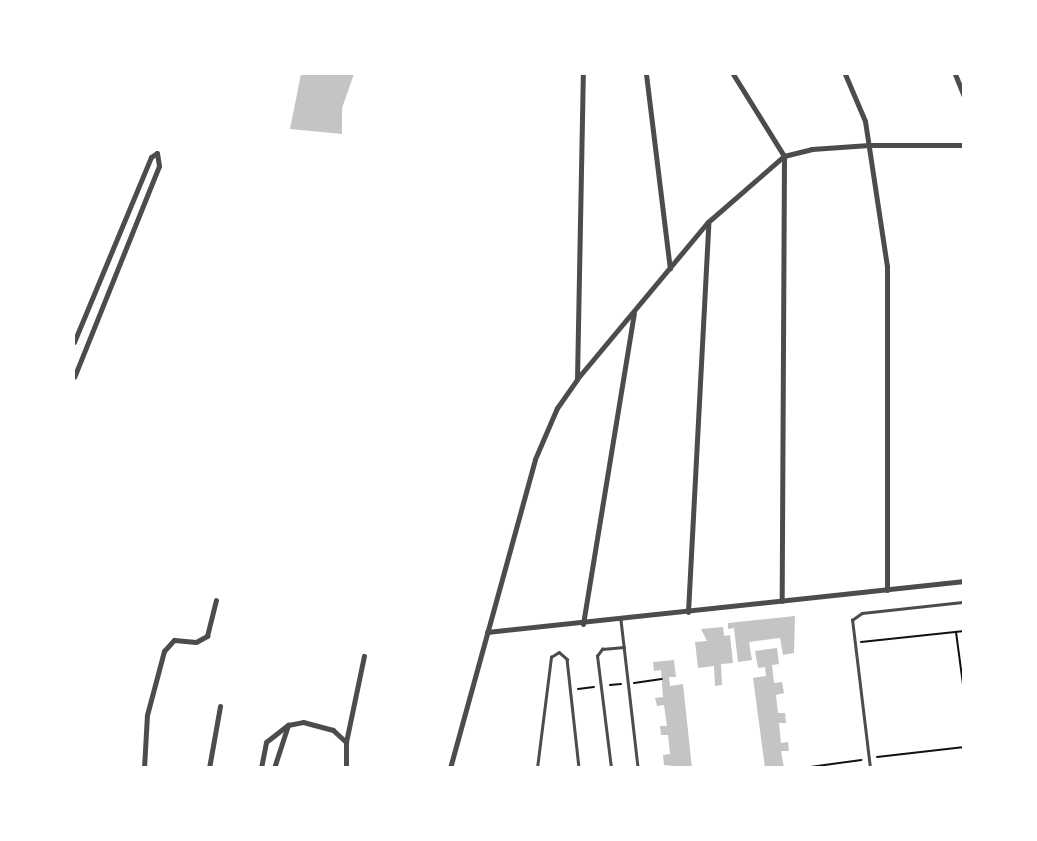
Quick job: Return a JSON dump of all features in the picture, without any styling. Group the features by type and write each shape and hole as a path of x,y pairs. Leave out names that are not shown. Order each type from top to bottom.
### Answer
{"street":[{"path":"577,379 583,74"},
{"path":"646,74 670,269"},
{"path":"733,74 784,156 782,601"},
{"path":"845,74 865,121 887,266 887,590"},
{"path":"955,74 964,96"},
{"path":"450,768 535,458 557,408 577,379 708,222 784,156 812,149 869,145 964,145"},
{"path":"74,342 151,157 157,153 159,166 74,377"},
{"path":"688,612 708,222"},
{"path":"583,624 634,313"},
{"path":"487,632 621,620 964,581"},
{"path":"144,768 147,715 164,652 174,640 196,642 207,636 216,600"},
{"path":"346,768 346,742 364,656"},
{"path":"209,768 220,706"},
{"path":"261,768 266,742 288,724 303,722 333,730 346,742"},
{"path":"274,768 288,724"}],"lane":[{"path":"870,768 850,626 862,613 964,602"},
{"path":"621,620 638,768"},
{"path":"611,768 597,656 601,649 624,647"},
{"path":"537,768 551,657 559,652 567,659 579,768"}],"path":[{"path":"852,643 964,631"},
{"path":"957,632 964,692"},
{"path":"803,768 964,747"}],"building":[{"path":"301,74 354,74 342,108 342,134 290,129"},
{"path":"795,616 794,653 783,655 780,638 749,642 752,660 738,662 734,628 728,629 728,623"},
{"path":"723,627 724,636 730,635 733,663 721,664 722,685 715,686 714,666 698,668 695,642 707,641 701,629"},
{"path":"777,648 779,664 772,665 774,683 782,682 784,693 776,695 778,713 785,713 786,723 779,723 781,743 788,742 789,751 781,751 784,768 765,768 753,678 766,676 765,667 758,668 755,651"},
{"path":"674,660 676,677 669,677 670,686 683,684 692,768 664,765 663,755 670,754 668,735 661,735 660,726 667,726 664,705 657,706 655,698 663,697 661,670 654,671 653,662"}]}
